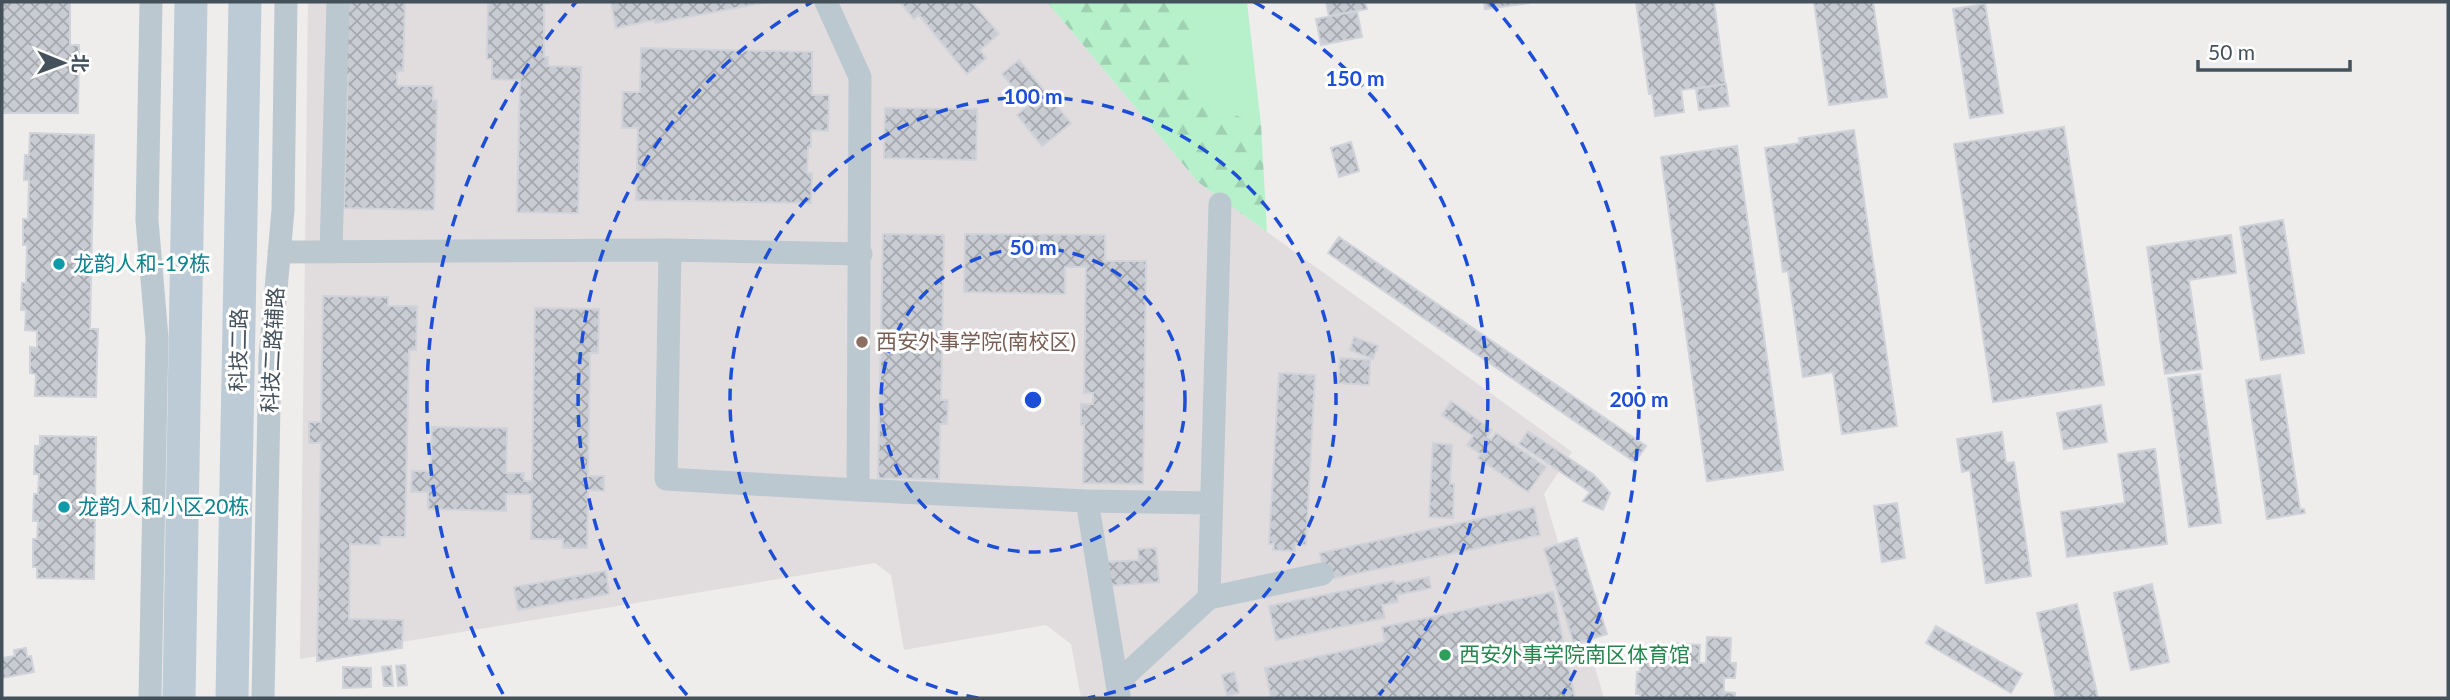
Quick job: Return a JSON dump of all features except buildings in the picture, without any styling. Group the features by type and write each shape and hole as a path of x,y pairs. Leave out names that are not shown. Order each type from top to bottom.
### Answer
{"main road":[{"path":"179,698 191,2"},
{"name":"科技二路","path":"232,698 245,2"}],"street":[{"path":"150,698 157,338 146,220 151,2"},
{"name":"科技二路辅路","path":"263,698 270,357 283,210 286,2"},
{"path":"331,252 338,2"},
{"path":"826,2 860,77 858,489"},
{"path":"1209,598 1220,204"},
{"path":"279,252 670,250 861,254"},
{"path":"670,250 666,479 1087,501 1211,503"},
{"path":"1087,501 1119,691"},
{"path":"1119,691 1209,598 1322,575"}],"shaded area":[{"name":"西安外事学院(南校区)","path":"308,2 1047,2 1198,182 1572,452 1544,494 1604,698 1081,698 1071,644 1046,625 904,650 891,575 875,563 300,659"}],"green space":[{"path":"1047,2 1194,2 1194,99 1261,125 1267,232 1198,182"},
{"path":"1194,2 1247,2 1261,125 1194,100"}],"place":[{"name":"龙韵人和-19栋","path":"59,264"},
{"name":"西安外事学院(南校区)","path":"862,342"},
{"name":"龙韵人和小区20栋","path":"64,507"},
{"name":"西安外事学院南区体育馆","path":"1445,655"}]}
